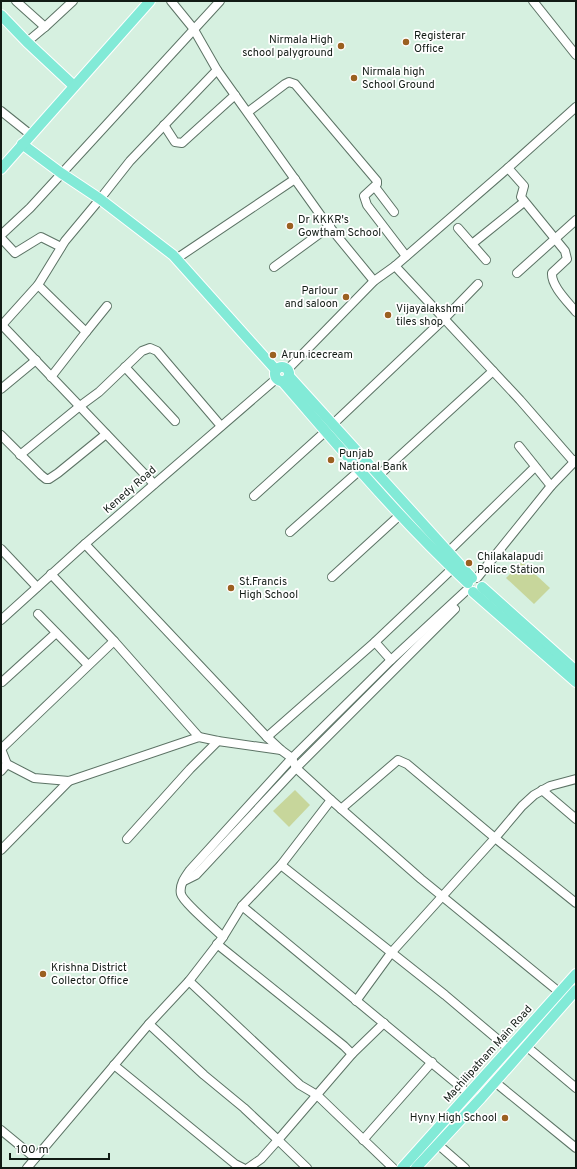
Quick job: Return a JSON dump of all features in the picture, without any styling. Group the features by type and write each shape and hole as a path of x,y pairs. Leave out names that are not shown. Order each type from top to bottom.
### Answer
{"main road":[{"path":"1,169 150,1"},
{"path":"1,15 27,42 74,86"},
{"path":"22,144 61,173 100,199 173,255 329,428 360,470 452,569 576,671"},
{"path":"329,428 379,475 449,551 473,585 576,682"},
{"name":"Machilipatnam Main Road","path":"402,1168 576,974"},
{"name":"Machilipatnam Main Road","path":"416,1168 495,1082 576,990"}],"street":[{"path":"16,1 45,27"},
{"path":"171,1 193,28 217,70 295,179 374,281"},
{"path":"61,247 41,237 15,253 1,236 30,208 193,28 220,1"},
{"path":"532,1 576,55"},
{"path":"27,42 45,27 70,2"},
{"path":"154,484 2,325 38,285 61,247 130,161 217,70"},
{"path":"248,112 285,84 289,82 295,84 374,178 377,183 364,196 364,199 406,256"},
{"path":"164,126 175,142 182,143 235,95"},
{"name":"Kenedy Road","path":"1,620 85,544 282,375 374,281 395,266 508,168 576,106"},
{"path":"1,111 31,135"},
{"path":"508,168 524,186 521,197 524,202 565,251 567,259 552,273 552,280 576,312"},
{"path":"176,259 295,179"},
{"path":"374,187 394,212"},
{"path":"472,244 524,202"},
{"path":"517,273 576,220"},
{"path":"274,267 330,226"},
{"path":"458,228 486,260"},
{"path":"182,881 196,875 296,768 473,585 551,486 575,461 445,318 395,266"},
{"path":"254,496 329,428 445,318 478,284"},
{"path":"38,285 86,332"},
{"path":"51,377 107,306"},
{"path":"20,455 99,392 146,349 150,348 158,351 221,426"},
{"path":"1,389 36,360"},
{"path":"125,367 175,421"},
{"path":"379,475 493,371"},
{"path":"1,435 46,479 49,479 106,434"},
{"path":"519,446 551,486"},
{"path":"449,551 535,467"},
{"path":"290,532 360,470"},
{"path":"332,577 401,514"},
{"path":"85,544 267,737 292,758 296,768 442,896 568,999"},
{"path":"1,549 37,587"},
{"path":"267,737 375,642 452,569"},
{"path":"51,574 114,641 199,737"},
{"path":"352,1054 220,940 183,899 181,889 182,881 190,870 292,758 391,660 473,585"},
{"path":"38,614 88,665"},
{"path":"2,682 56,633"},
{"path":"114,641 1,749 7,764 34,778 69,781 199,737 218,742 281,750"},
{"path":"375,642 391,660"},
{"path":"126,839 190,769 218,742"},
{"path":"341,809 398,760 407,764 495,838 576,902"},
{"path":"1,771 7,764"},
{"path":"356,1001 391,953 522,806 534,795 550,786 576,779"},
{"path":"1,850 69,781"},
{"path":"542,790 576,820"},
{"path":"28,1168 149,1024 189,981 220,940 242,906 281,865 331,800"},
{"path":"281,865 445,995 509,1049"},
{"path":"242,906 468,1093"},
{"path":"189,981 300,1085 317,1095 393,1168"},
{"path":"248,1168 261,1159 352,1054 384,1023"},
{"path":"149,1024 204,1075 244,1108 307,1168"},
{"path":"526,1046 576,1088"},
{"path":"363,1140 432,1062"},
{"path":"114,1065 236,1164 243,1168"},
{"path":"495,1082 576,1148"},
{"path":"1,1130 35,1158"},
{"path":"430,1137 465,1168"}],"green space":[{"path":"522,562 550,588 534,604 506,578"},
{"path":"295,790 310,805 289,827 273,811"}],"place":[{"name":"Registerar Office","path":"406,42"},
{"name":"Nirmala High school palyground","path":"341,46"},
{"name":"Nirmala high School Ground","path":"354,78"},
{"name":"Dr KKKR's Gowtham School","path":"290,226"},
{"name":"Parlour and saloon","path":"346,297"},
{"name":"Vijayalakshmi tiles shop","path":"388,315"},
{"name":"Arun icecream","path":"273,355"},
{"name":"Punjab National Bank","path":"331,460"},
{"name":"Chilakalapudi Police Station","path":"469,563"},
{"name":"St.Francis High School","path":"231,588"},
{"name":"Krishna District Collector Office","path":"43,974"},
{"name":"Hyny High School","path":"505,1118"}]}
